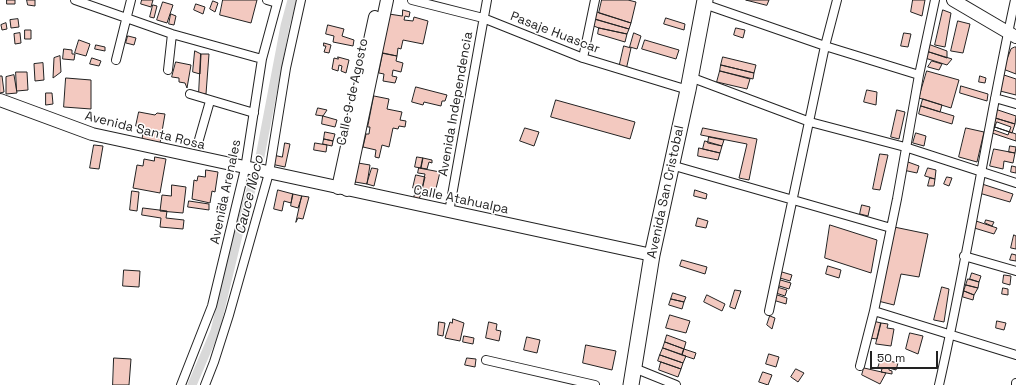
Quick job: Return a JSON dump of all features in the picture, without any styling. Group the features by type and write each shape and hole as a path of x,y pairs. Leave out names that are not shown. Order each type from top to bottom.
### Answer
{"highway":[{"name":"Avenida San Cristobal","path":"631,385 652,255 705,2"}],"street":[{"path":"75,0 172,34 262,59"},
{"path":"116,60 125,17 131,0"},
{"path":"267,0 278,2"},
{"path":"205,385 229,315 267,173 286,68 301,0"},
{"name":"Calle 9 de Agosto","path":"342,189 379,0"},
{"name":"Calle 9 de Agosto","path":"342,189 388,0"},
{"name":"Pasaje Huascar","path":"412,0 484,18 583,58 689,83 810,122 905,148 1016,183"},
{"name":"Avenida Independencia","path":"449,212 487,0"},
{"path":"583,58 595,0"},
{"path":"769,311 825,46 837,0"},
{"path":"860,366 874,311 891,228 934,0"},
{"path":"953,0 1013,33"},
{"path":"939,385 951,334 964,256 995,98 1013,33 1015,0"},
{"name":"Avenida Arenales","path":"181,385 212,306 248,169 262,59 278,2"},
{"path":"705,2 825,46 919,75"},
{"path":"168,70 172,34"},
{"path":"190,94 254,113"},
{"path":"995,98 1016,104"},
{"name":"Avenida Santa Rosa","path":"0,100 92,134 267,173"},
{"path":"198,143 210,101"},
{"path":"671,165 891,228"},
{"name":"Calle Atahualpa","path":"267,173 652,255"},
{"path":"964,256 1016,271"},
{"path":"874,311 1016,355"},
{"path":"486,360 595,385"},
{"path":"634,368 676,385"}],"building":[{"path":"7,0 15,0 15,4 7,4"},
{"path":"27,0 35,0 35,6 28,5"},
{"path":"142,0 153,0 151,7 141,4"},
{"path":"223,0 257,0 251,23 220,15"},
{"path":"602,0 628,0 636,2 631,23 599,13"},
{"path":"746,0 769,0 767,5"},
{"path":"913,0 925,0 922,16 911,12"},
{"path":"213,1 218,3 215,12 210,9"},
{"path":"163,2 173,5 167,23 157,20"},
{"path":"196,4 205,7 203,14 194,10"},
{"path":"153,5 157,6 154,18 150,17"},
{"path":"403,10 410,12 409,17 405,16 404,20 413,21 414,17 428,21 423,44 403,40 401,49 398,48 397,56 381,53 389,14 402,16"},
{"path":"943,10 951,13 945,47 935,45"},
{"path":"597,12 631,23 629,29 595,19"},
{"path":"171,14 176,16 174,25 169,24"},
{"path":"666,18 685,24 684,30 664,24"},
{"path":"18,19 19,27 11,28 10,20"},
{"path":"594,19 629,29 627,34 599,28 591,25"},
{"path":"958,21 970,24 963,53 951,51"},
{"path":"6,23 7,29 2,30 1,25"},
{"path":"328,25 344,29 342,36 354,40 353,46 333,42 334,36 326,34"},
{"path":"599,28 627,34 625,42 598,34"},
{"path":"736,28 745,30 743,38 734,35"},
{"path":"25,30 31,30 31,39 25,39"},
{"path":"20,33 21,43 15,44 14,34"},
{"path":"634,33 641,36 637,49 630,47"},
{"path":"904,33 911,34 908,47 901,46"},
{"path":"128,36 136,38 134,45 126,43"},
{"path":"79,40 90,44 86,56 75,53"},
{"path":"645,40 679,50 676,59 642,49"},
{"path":"324,43 331,45 329,53 324,52 326,46 324,46"},
{"path":"928,44 947,51 947,58 926,51"},
{"path":"96,45 105,47 105,51 95,49"},
{"path":"624,46 631,48 626,70 619,68"},
{"path":"1015,47 1016,74 1003,69 1011,49"},
{"path":"64,49 72,50 72,54 75,54 74,60 63,59"},
{"path":"195,51 201,54 200,74 193,72"},
{"path":"926,51 952,59 947,65 925,58"},
{"path":"383,53 397,56 396,61 403,63 401,72 393,70 392,76 397,77 395,83 383,81 384,74 379,73"},
{"path":"201,54 209,54 206,94 199,93"},
{"path":"60,56 61,72 53,78 54,58"},
{"path":"338,57 349,60 346,73 341,71 342,66 339,65 338,71 332,69 334,58 338,59"},
{"path":"723,57 756,65 754,73 721,65"},
{"path":"92,58 101,61 99,66 90,64"},
{"path":"932,61 942,64 939,70 928,67"},
{"path":"176,62 191,65 187,88 185,83 179,82 179,78 172,77"},
{"path":"43,63 44,80 35,81 34,64"},
{"path":"721,65 754,73 753,79 720,71"},
{"path":"720,71 750,79 747,89 717,82"},
{"path":"927,71 959,80 951,108 919,98"},
{"path":"16,72 27,72 28,90 17,91"},
{"path":"14,75 17,93 6,94 6,77"},
{"path":"1004,75 1016,79 1016,95 1000,91"},
{"path":"0,76 2,76 4,92 0,93"},
{"path":"980,76 986,78 985,83 979,82"},
{"path":"66,78 91,80 91,109 64,107"},
{"path":"961,86 988,94 987,101 960,93"},
{"path":"416,87 447,95 445,101 442,101 441,106 424,102 423,105 412,102"},
{"path":"867,90 877,92 876,105 864,102"},
{"path":"46,93 52,93 53,104 46,105"},
{"path":"374,96 389,99 387,109 402,112 400,120 406,121 405,127 399,126 398,129 393,128 389,147 382,145 379,158 375,157 376,150 363,147 366,134 369,134 370,127 368,127"},
{"path":"923,99 942,105 940,112 921,106"},
{"path":"556,100 635,122 630,139 551,117"},
{"path":"921,106 954,116 952,124 919,114"},
{"path":"318,108 327,110 323,116 316,115"},
{"path":"995,109 1016,116 1015,124 992,117"},
{"path":"897,110 905,112 899,139 891,137"},
{"path":"139,112 155,115 157,113 165,114 160,143 142,139 144,127 136,126"},
{"path":"323,116 337,120 335,127 322,124"},
{"path":"992,117 1015,124 1012,133 989,125"},
{"path":"997,122 1011,127 1008,135 994,130"},
{"path":"989,125 1016,134 1016,141 989,132"},
{"path":"525,128 539,132 534,146 520,141"},
{"path":"703,128 757,139 749,180 739,178 747,144 701,135"},
{"path":"966,128 984,132 977,162 959,157"},
{"path":"325,132 335,134 333,141 324,139"},
{"path":"916,133 926,136 924,146 913,143"},
{"path":"709,137 724,140 722,146 708,143"},
{"path":"324,139 333,141 332,146 323,144"},
{"path":"705,141 722,146 720,153 703,149"},
{"path":"285,143 290,144 285,167 271,164 273,155 282,157"},
{"path":"315,143 327,145 326,152 314,150"},
{"path":"94,145 103,146 99,169 90,168"},
{"path":"1010,146 1016,147 1015,153 1009,152"},
{"path":"699,148 720,153 718,160 698,156"},
{"path":"994,149 1015,153 1013,163 1004,161 1003,169 990,166"},
{"path":"880,154 888,155 880,190 873,189"},
{"path":"155,157 166,159 160,193 133,188 137,165 143,166 144,159 154,161"},
{"path":"417,157 423,158 421,168 415,167"},
{"path":"423,158 432,160 432,163 429,162 427,169 421,168"},
{"path":"908,162 919,166 917,173 903,170 904,164"},
{"path":"358,163 370,165 367,184 355,182"},
{"path":"1012,166 1016,167 1016,173 1011,172"},
{"path":"372,168 378,169 374,186 367,184"},
{"path":"419,168 440,172 434,197 421,194 425,174 418,173"},
{"path":"928,168 936,170 935,179 925,176"},
{"path":"206,170 218,172 215,192 212,191 210,203 192,199 194,180 197,181 198,176 205,177"},
{"path":"416,175 425,177 422,190 413,188"},
{"path":"947,177 952,178 949,186 944,184"},
{"path":"930,178 935,179 934,186 928,186"},
{"path":"982,184 1013,194 1010,202 979,193"},
{"path":"172,185 186,187 183,213 160,211 162,195 171,196"},
{"path":"278,190 293,194 291,203 284,201 282,211 274,209"},
{"path":"695,190 707,194 706,199 694,196"},
{"path":"132,191 139,192 137,211 130,210"},
{"path":"416,192 421,194 419,199 414,197"},
{"path":"293,194 302,196 298,208 291,206"},
{"path":"302,196 309,197 303,219 298,218 296,222"},
{"path":"189,201 209,204 209,210 188,207"},
{"path":"862,205 870,207 868,216 860,214"},
{"path":"218,206 226,208 224,214 217,212"},
{"path":"143,208 167,211 166,218 184,220 183,229 160,227 161,218 142,215"},
{"path":"698,218 708,221 706,228 696,226"},
{"path":"973,220 997,228 994,234 971,227"},
{"path":"986,220 994,222 992,226 985,223"},
{"path":"830,225 877,240 871,273 825,258"},
{"path":"894,227 928,234 919,277 901,274 894,305 878,301"},
{"path":"1014,235 1016,236 1016,249 1011,248"},
{"path":"1012,254 1016,255 1016,261 1010,260"},
{"path":"682,260 707,267 705,274 680,266"},
{"path":"828,266 841,270 839,278 826,274"},
{"path":"124,270 140,271 139,287 123,286"},
{"path":"782,272 792,275 790,281 780,278"},
{"path":"972,273 981,276 979,282 970,279"},
{"path":"1004,275 1011,276 1010,285 1003,283"},
{"path":"777,279 791,283 789,289 776,285"},
{"path":"968,279 979,282 978,288 966,285"},
{"path":"966,285 978,288 974,295 964,291"},
{"path":"777,287 787,290 785,296 776,293"},
{"path":"942,287 949,289 944,322 934,320"},
{"path":"1003,288 1008,289 1008,295 1002,294"},
{"path":"735,290 741,291 735,309 730,307"},
{"path":"964,291 974,295 973,300 963,297"},
{"path":"673,293 686,297 684,302 671,299"},
{"path":"774,294 787,298 786,304 773,300"},
{"path":"707,295 725,304 722,311 704,302"},
{"path":"671,299 684,302 682,309 669,305"},
{"path":"670,315 690,321 686,333 666,328"},
{"path":"770,316 775,318 772,329 767,325"},
{"path":"453,319 464,323 460,341 445,338 450,322 452,323"},
{"path":"873,321 881,323 877,339 869,338"},
{"path":"997,321 1006,323 1004,330 996,328"},
{"path":"439,322 445,323 443,336 438,335"},
{"path":"489,322 497,324 496,330 501,331 499,341 486,338"},
{"path":"881,323 888,324 887,328 894,329 891,346 876,344"},
{"path":"910,333 923,336 918,354 906,349"},
{"path":"667,335 686,342 684,349 665,342"},
{"path":"464,336 474,338 473,344 463,342"},
{"path":"527,337 540,340 537,353 524,350"},
{"path":"665,342 684,349 682,355 663,348"},
{"path":"586,345 616,351 612,370 583,363"},
{"path":"663,348 686,356 683,363 660,355"},
{"path":"684,349 696,353 694,359 682,355"},
{"path":"769,354 779,357 776,367 766,364"},
{"path":"660,355 683,363 681,369 658,361"},
{"path":"114,358 131,359 129,385 113,385"},
{"path":"467,358 476,359 475,367 465,365"},
{"path":"881,359 898,363 896,370 889,368 889,370 892,371 892,374 881,372 882,369 878,368"},
{"path":"661,362 681,369 678,377 659,370"},
{"path":"864,368 886,373 880,384 862,375"},
{"path":"796,369 804,373 798,382 791,377"},
{"path":"763,372 772,375 768,385 759,382"}],"waterway":[{"name":"Cauce Noco","path":"192,385 215,331 239,231 259,162 285,26 292,0"}]}
